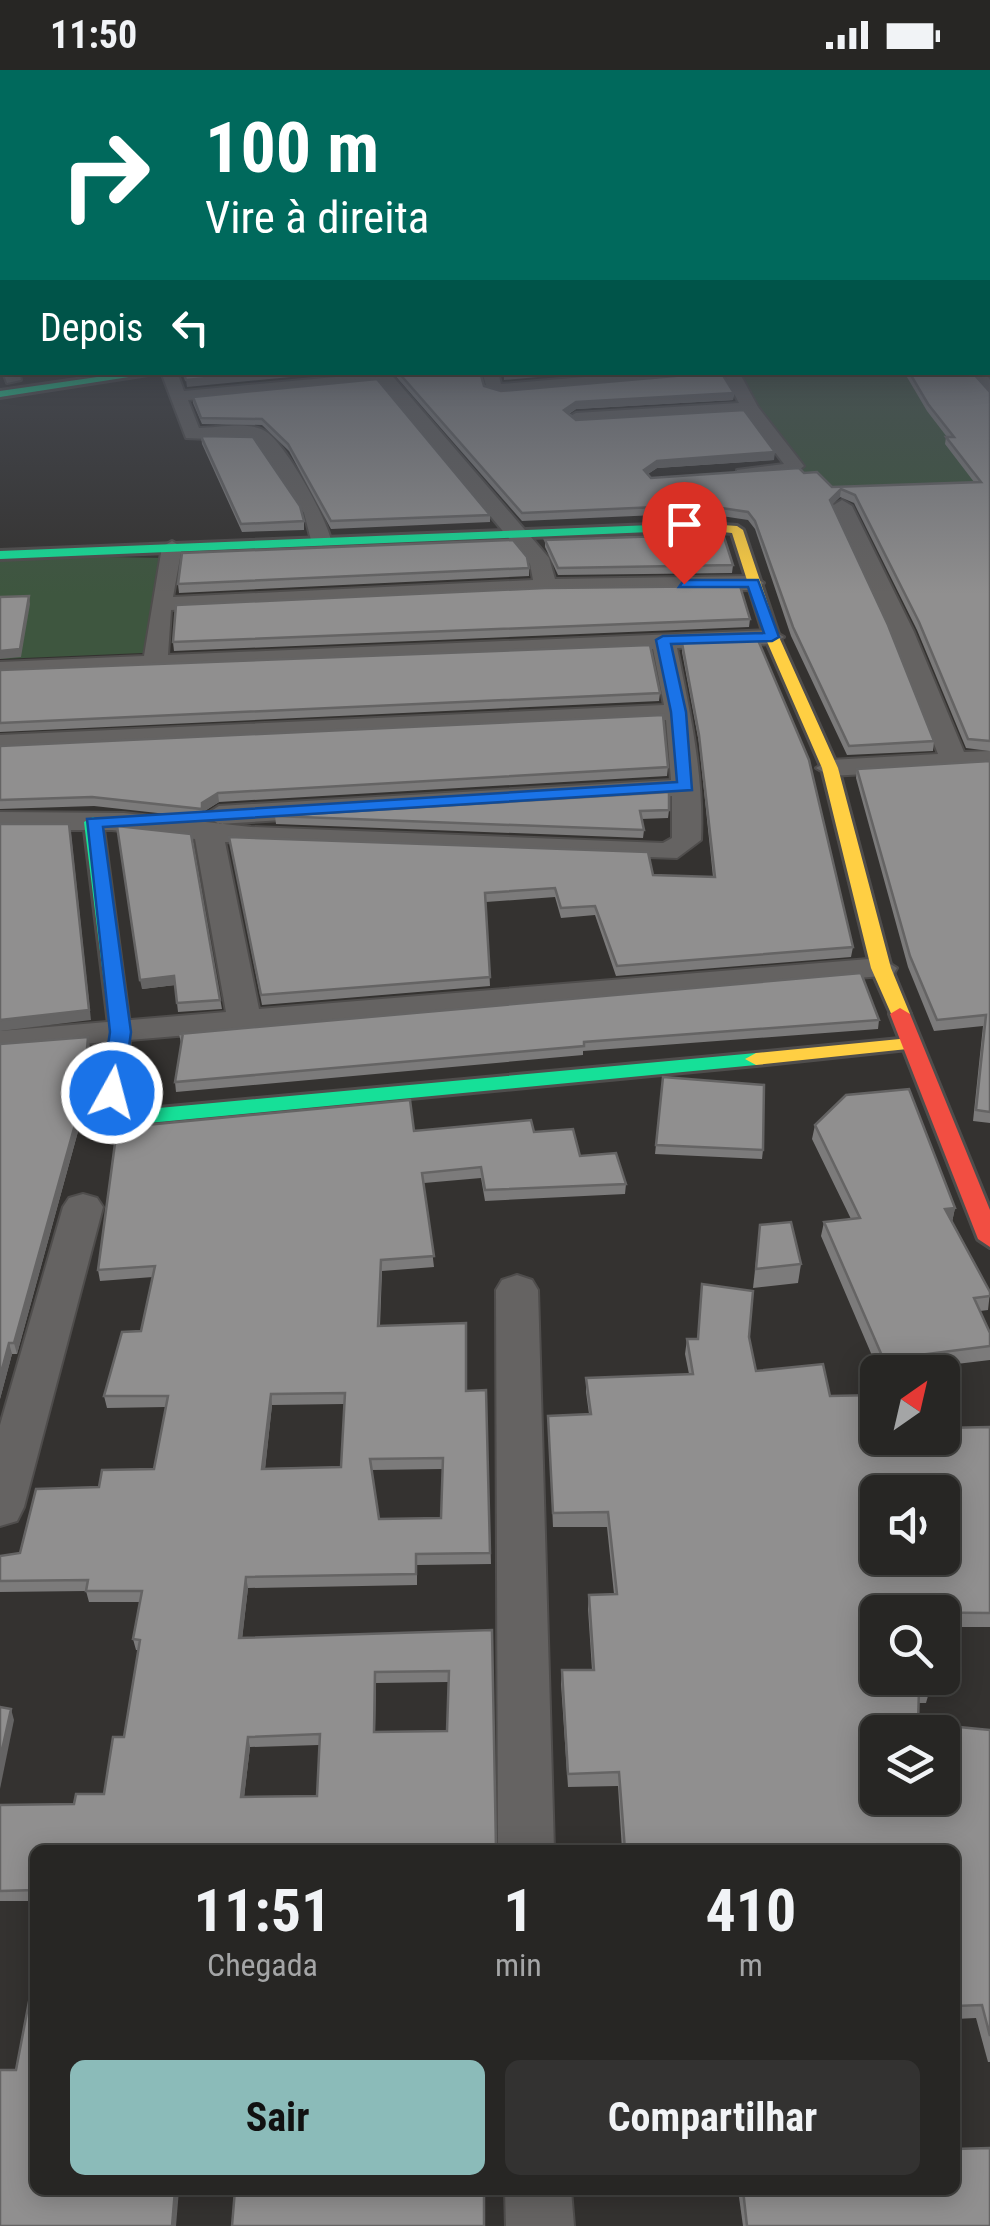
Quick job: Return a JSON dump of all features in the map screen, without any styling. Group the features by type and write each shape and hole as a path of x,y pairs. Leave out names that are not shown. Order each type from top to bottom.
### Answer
{"street":[{"path":"179,393 192,434 248,432 262,437 314,513 322,540"},
{"path":"181,396 212,393"},
{"path":"397,393 541,563 545,586"},
{"path":"729,475 794,468 742,393"},
{"path":"576,418 750,408"},
{"path":"842,506 902,632 954,760"},
{"path":"0,555 730,527 740,534 772,637 830,768 880,968 990,1239"},
{"path":"155,665 160,604 172,547"},
{"path":"160,604 545,586 753,582"},
{"path":"0,669 772,637"},
{"path":"105,822 209,834 667,852 686,840 686,786 678,712 663,640"},
{"path":"0,743 678,712"},
{"path":"830,768 990,759"},
{"path":"0,821 105,822 686,786"},
{"path":"105,822 120,1032 112,1102 122,1114 148,1116 910,1044"},
{"path":"209,834 244,1020"},
{"path":"0,1041 880,968"},
{"path":"0,1507 83,1207"},
{"path":"517,1290 526,1845"},
{"path":"538,2195 540,2226"}],"green space":[{"path":"745,393 918,393 982,488 829,493 793,462"},
{"path":"0,555 162,558 143,653 0,659"}],"building":[{"path":"238,393 388,393 490,515 331,521 288,444 262,419 201,418 193,397"},
{"path":"416,393 734,393 576,402 564,410 576,420 744,410 775,452 657,461 644,470 651,478 799,468 804,473 817,472 832,487 981,482 946,437 954,437 921,393 990,393 990,741 968,739 919,622 855,495 841,489 830,500 888,625 934,741 849,746 793,627 755,521 748,512 702,505 522,513"},
{"path":"201,436 253,437 300,506 304,521 241,524"},
{"path":"723,534 733,565 558,568 545,540"},
{"path":"513,540 527,557 529,568 178,584 182,553"},
{"path":"740,586 750,619 173,642 176,605 545,588"},
{"path":"29,596 20,649 0,651 0,597"},
{"path":"758,640 809,760 853,947 617,966 595,906 561,908 555,888 485,893 490,977 261,995 229,837 648,852 653,875 715,877 699,735 682,643"},
{"path":"650,645 660,693 0,723 0,670"},
{"path":"663,715 668,767 218,793 202,803 202,809 92,797 0,800 0,746"},
{"path":"990,761 990,1112 976,1110 986,1015 937,1020 910,956 857,769"},
{"path":"669,792 669,810 640,811 644,830 275,816"},
{"path":"0,824 69,824 89,1010 0,1020"},
{"path":"117,826 191,834 220,1000 177,1003 174,976 140,980"},
{"path":"861,973 879,1020 584,1042 584,1046 175,1082 183,1034"},
{"path":"88,1037 83,1096 14,1343 9,1343 0,1377 0,1044"},
{"path":"663,1077 764,1085 763,1150 656,1145"},
{"path":"909,1089 955,1208 945,1209 990,1292 990,1296 974,1298 990,1333 990,1346 919,1355 882,1355 824,1222 860,1218 815,1125 846,1095"},
{"path":"410,1100 414,1131 531,1120 534,1132 573,1129 580,1156 616,1153 626,1184 485,1190 481,1167 422,1173 434,1256 381,1260 378,1326 466,1323 466,1391 486,1390 490,1553 416,1554 416,1574 246,1577 239,1638 492,1630 496,1845 30,1845 30,1890 0,1891 0,1805 74,1804 76,1794 104,1794 113,1737 124,1737 140,1640 133,1639 142,1591 86,1591 88,1580 0,1581 0,1556 20,1553 36,1489 99,1487 102,1470 154,1469 168,1396 104,1396 122,1332 141,1331 155,1266 98,1270 118,1121 146,1125","holes":["345,1393 341,1467 262,1469 271,1394","443,1458 441,1518 379,1519 370,1459","449,1671 447,1731 374,1732 375,1672","320,1734 317,1796 241,1797 248,1737"]},
{"path":"791,1222 801,1264 756,1269 760,1225"},
{"path":"702,1284 753,1291 749,1337 756,1371 823,1364 830,1396 860,1395 860,1455 960,1455 960,1428 990,1427 990,1613 960,1613 960,1595 860,1595 860,1695 919,1695 918,1715 860,1715 860,1815 960,1815 960,1727 990,1730 990,2036 982,2005 960,2006 960,1845 625,1845 619,1772 568,1774 562,1670 594,1670 589,1595 617,1594 608,1512 553,1513 548,1416 591,1414 586,1378 693,1374 687,1339 698,1339"},
{"path":"0,1707 11,1709 0,1759"},
{"path":"30,1996 30,2195 175,2195 172,2226 0,2226 0,2070 16,2070"},
{"path":"990,2148 990,2226 747,2226 744,2195 960,2195 960,2149"},
{"path":"235,2195 484,2195 484,2226 232,2226"}],"traffic: fast":[{"path":"0,394 10,393"},
{"path":"0,555 698,526"},
{"path":"93,822 120,1032 112,1102 122,1114 148,1116 756,1059"}],"traffic: slow":[{"path":"698,526 737,530 772,637 830,768 881,968 900,1014"},
{"path":"756,1059 910,1044"}],"traffic: jam":[{"path":"900,1014 990,1239"}],"route":[{"path":"112,1093 120,1032 94,822 686,786 678,712 663,640 772,637 753,582 684,584"}]}
